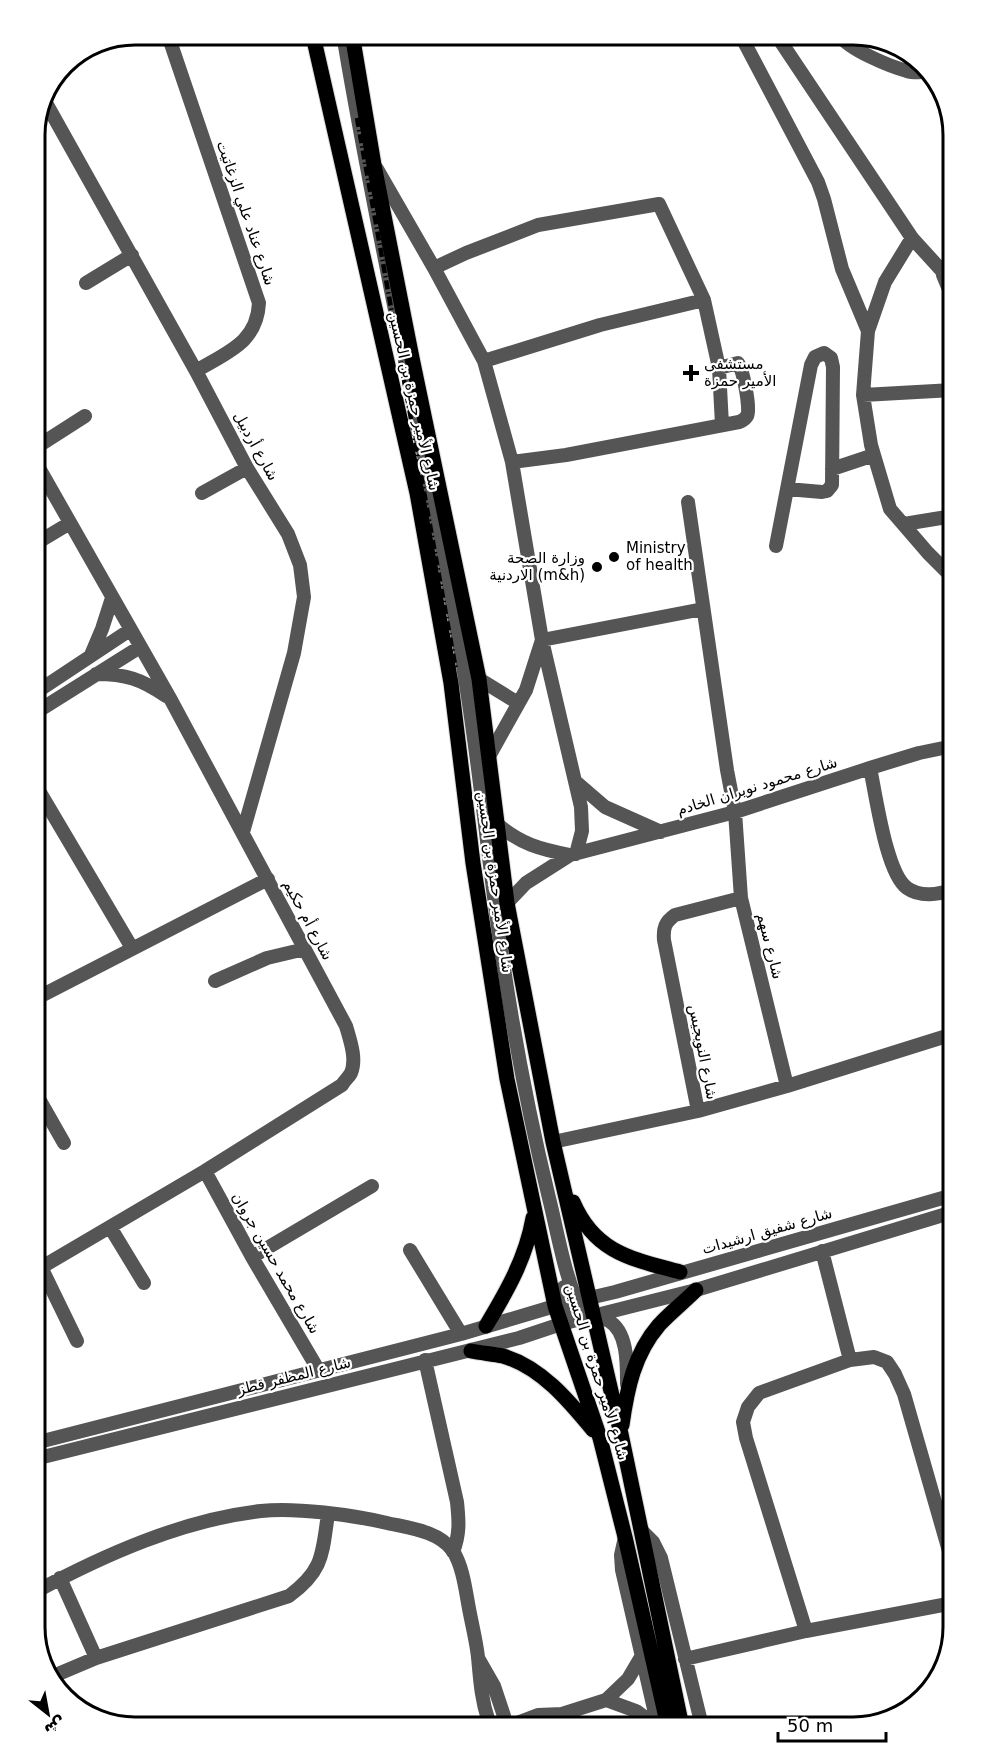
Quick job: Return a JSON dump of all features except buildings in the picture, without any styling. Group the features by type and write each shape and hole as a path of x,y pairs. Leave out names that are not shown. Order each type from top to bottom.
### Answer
{"main road":[{"name":"شارع الأمير حمزة بن الحسين","path":"315,45 417,492 451,683 473,863 497,1021 535,1209 572,1302 593,1316 621,1434 680,1717"},
{"name":"شارع الأمير حمزة بن الحسين","path":"354,45 374,165 479,680 507,903 561,1175 572,1302 561,1324 600,1438 626,1537 666,1717"},
{"path":"561,1175 577,1213 589,1229 609,1247 621,1256 681,1272"},
{"path":"486,1326 517,1274 530,1235 535,1209"},
{"path":"621,1434 627,1389 637,1360 658,1326 696,1290"},
{"path":"471,1351 504,1357 541,1377 573,1406 600,1438"}],"street":[{"name":"شارع عناد علي الزغاتيت","path":"171,45 259,303 255,327 243,343 196,370"},
{"path":"337,45 362,187 434,543 456,670 513,1076 531,1155 572,1302"},
{"path":"345,45 367,176 421,438 464,668 502,959 518,1057 539,1157 571,1284 572,1302"},
{"path":"746,45 818,182 842,269 868,331"},
{"path":"783,45 912,238 943,271"},
{"path":"850,45 882,62 910,72 917,72"},
{"name":"شارع أردبيل","path":"49,109 196,370 247,468 288,534 300,565 304,597 294,653 243,832"},
{"path":"374,165 434,268 484,361 512,462 542,640 576,781 583,821 573,854"},
{"path":"434,268 538,225 659,204 704,300 719,368 722,425"},
{"path":"912,238 885,282 868,331 863,395 874,455 890,509 943,568"},
{"path":"86,283 132,255"},
{"path":"940,268 943,275"},
{"path":"484,361 600,325 704,300"},
{"path":"776,546 787,489 811,365 815,357 824,353 831,358 833,367 832,484 826,491 787,489"},
{"path":"512,462 566,455 744,419 748,409 741,367 738,363 719,368"},
{"path":"863,395 943,391"},
{"path":"45,442 85,416"},
{"path":"832,469 874,455"},
{"path":"202,493 247,468"},
{"name":"شارع أم حكيم","path":"45,479 243,832 346,1026 352,1047 351,1073 342,1085 205,1171 45,1265"},
{"name":"شارع سهم","path":"688,502 725,759 735,812 741,898 787,1086"},
{"path":"904,524 943,518"},
{"path":"45,538 70,523"},
{"path":"91,655 112,598"},
{"path":"542,640 703,609"},
{"path":"45,686 130,630"},
{"path":"488,758 526,690 542,640"},
{"path":"45,707 140,647"},
{"path":"96,674 116,674 137,678 171,700"},
{"path":"479,680 518,704"},
{"name":"شارع محمود نويران الخادم","path":"507,903 526,884 573,854 735,812 870,768 943,748"},
{"path":"870,768 887,849 895,873 908,889 917,893 943,892"},
{"path":"576,781 605,807 661,832"},
{"path":"45,801 132,948"},
{"name":"شارع محمود نويران الخادم","path":"497,824 512,837 527,845 573,854"},
{"path":"45,994 268,879"},
{"name":"شارع النويجيس","path":"741,898 675,915 663,928 663,940 698,1111 943,1037"},
{"path":"215,981 267,958 305,949"},
{"path":"45,1111 64,1143"},
{"path":"553,1142 698,1111"},
{"name":"شارع محمد حسين جروان","path":"205,1171 319,1371"},
{"path":"252,1257 372,1186"},
{"name":"شارع شفيق ارشيدات","path":"572,1302 615,1292 943,1198"},
{"path":"593,1316 696,1290 822,1251 943,1218"},
{"path":"110,1227 144,1283"},
{"path":"410,1250 461,1334"},
{"path":"822,1251 850,1360"},
{"path":"45,1282 77,1341"},
{"name":"شارع المظفر قطز","path":"45,1440 461,1334 572,1302"},
{"path":"593,1316 610,1322 621,1335 625,1353 627,1389"},
{"name":"شارع المظفر قطز","path":"45,1456 425,1360 471,1351 593,1316"},
{"path":"806,1631 746,1438 743,1422 748,1407 759,1393 850,1360 874,1357 887,1362 904,1394 943,1530"},
{"path":"425,1360 457,1502 458,1538 453,1552"},
{"path":"45,1586 136,1544 204,1522 263,1511 372,1519 418,1530 446,1543 453,1552 464,1581 478,1658 485,1717"},
{"path":"58,1674 96,1658 289,1596 313,1575 321,1559 328,1514"},
{"path":"642,1531 653,1542 661,1558 700,1717"},
{"path":"626,1537 622,1547 621,1563 656,1717"},
{"path":"60,1578 96,1658"},
{"path":"685,1659 806,1631 943,1605"},
{"path":"561,1717 606,1700 628,1679 641,1657"},
{"path":"478,1658 510,1717"},
{"path":"606,1700 636,1711 644,1717"},
{"path":"529,1717 537,1715 546,1717"}],"railway":[{"path":"357,118 456,670"}],"place":[{"name":"مستشفى الأمير حمزة","path":"691,373"},
{"name":"Ministry of health","path":"614,557"},
{"name":"وزارة الصحة الاردنية (m&h)","path":"597,567"}]}
